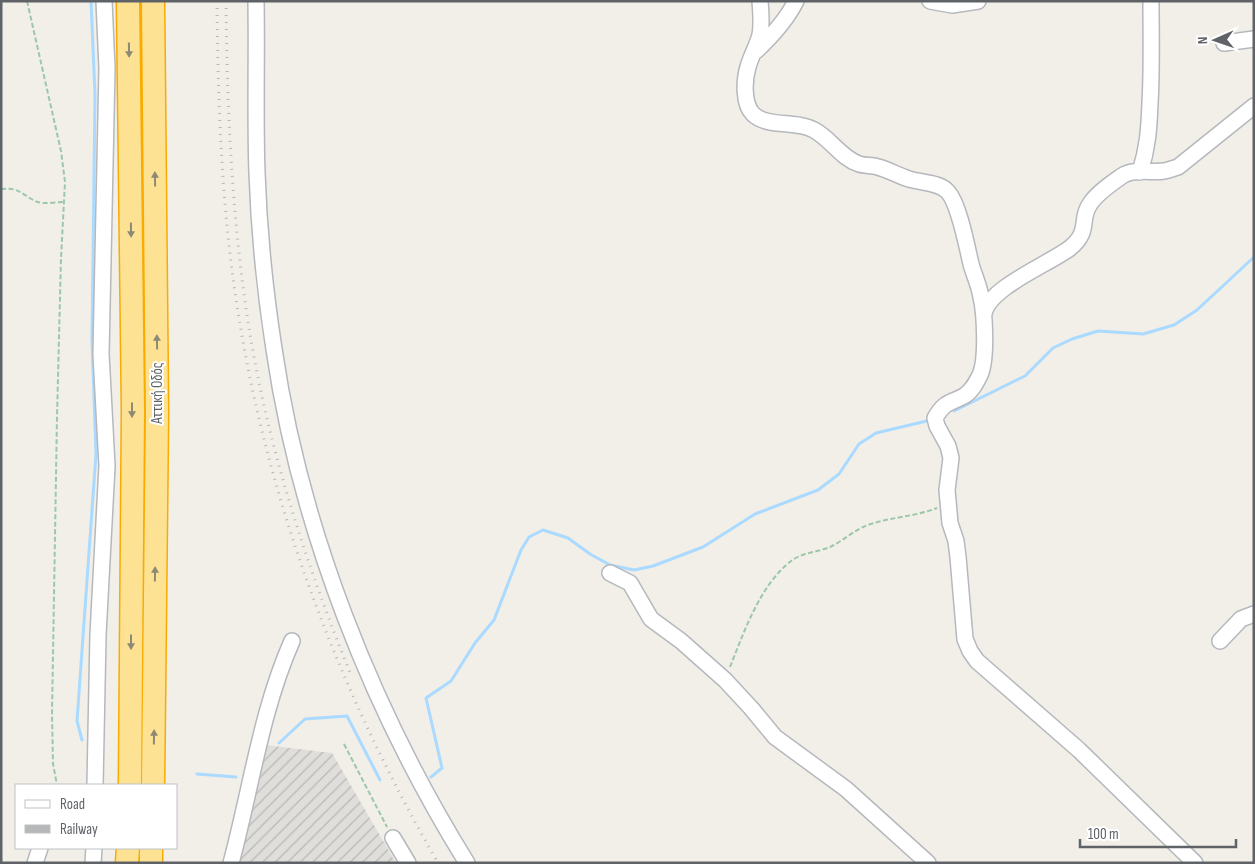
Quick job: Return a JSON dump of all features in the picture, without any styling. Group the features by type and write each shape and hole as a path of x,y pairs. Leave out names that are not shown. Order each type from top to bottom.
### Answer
{"highway":[{"name":"Αττική Οδός","path":"128,1 132,411 130,784"},
{"name":"Αττική Οδός","path":"153,1 157,412 153,784"},
{"path":"127,863 128,849"},
{"path":"151,849 151,863"}],"street":[{"path":"95,784 98,636 107,466 101,354 107,68 104,1"},
{"path":"256,1 257,173 265,280 274,350 300,476 348,625 377,695 443,824 467,863"},
{"path":"760,1 760,35 748,66 745,80 747,103 753,114 764,121 801,125 814,129 844,155 860,164 884,168 908,179 939,186 948,191 958,214 982,298 985,355 981,373 973,388 941,407 935,418 937,426 948,446 951,458 947,490 950,523 956,541 965,639 970,651 977,661 1079,750 1195,863"},
{"path":"754,52 789,15 796,1"},
{"path":"930,1 952,5 978,1"},
{"path":"1140,172 1150,132 1152,56 1150,1"},
{"path":"1224,43 1254,39"},
{"path":"983,319 985,309 990,300 1002,290 1070,248 1080,238 1085,228 1086,213 1090,204 1124,174 1163,171 1178,166 1254,106"},
{"path":"976,277 981,284 1002,290"},
{"path":"610,573 630,583 650,619 681,641 725,680 775,737 846,789 928,863"},
{"path":"1220,641 1240,620 1254,614"},
{"path":"231,863 267,714 283,661 292,641"},
{"path":"393,838 408,863"},
{"path":"35,863 40,849"},
{"path":"93,863 94,849"}],"path":[{"path":"28,1 64,168 56,426 52,714 52,764 57,784"},
{"path":"1,189 19,190 35,201 64,202"},
{"path":"725,680 749,618 767,588 781,570 792,560 832,546 860,528 873,523 930,511 949,498"},
{"path":"344,744 393,838"}],"shaded area":[{"path":"265,745 332,753 396,863 238,863"}],"waterway":[{"path":"82,740 77,721 96,454 92,340 95,95 91,1"},
{"path":"954,411 1025,376 1053,348 1072,339 1098,331 1143,334 1174,325 1197,310 1254,257"},
{"path":"431,777 442,768 426,698 451,681 475,643 494,620 521,550 529,537 543,530 568,538 590,554 610,565 634,570 653,566 703,547 755,514 818,490 839,474 859,444 876,433 931,420"},
{"path":"279,743 305,719 347,716 380,780"},
{"path":"197,774 236,777"}],"railway":[{"path":"217,1 218,84 229,248 241,330 255,400 272,469 292,538 342,671 372,737 438,863"},
{"path":"226,1 229,124 238,247 257,373 290,504 319,591 351,675"}]}
